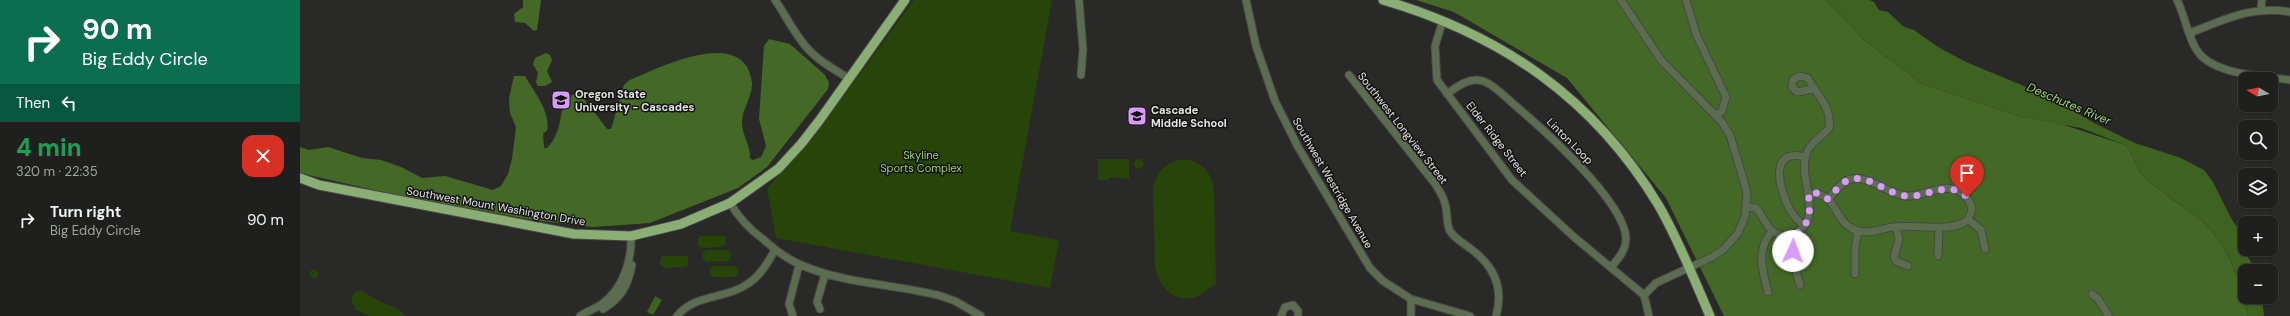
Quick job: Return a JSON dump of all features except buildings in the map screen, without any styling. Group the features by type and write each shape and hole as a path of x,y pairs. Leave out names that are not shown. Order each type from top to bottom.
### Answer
{"main road":[{"name":"Southwest Mount Washington Drive","path":"300,178 319,185 574,234 631,236 681,224 730,203 778,169 801,144 905,0"},
{"path":"1383,0 1443,20 1478,36 1524,63 1548,80 1591,119 1642,181 1659,207 1710,316"},
{"name":"Southwest Mount Washington Drive","path":"300,185 319,185"}],"street":[{"path":"776,0 801,40 811,52 824,64 848,78"},
{"path":"1079,0 1083,50 1081,75"},
{"name":"Southwest Westridge Avenue","path":"1246,0 1256,46 1275,101 1298,147 1370,268 1383,281 1411,299 1470,316"},
{"path":"1621,0 1661,60 1717,115 1730,135 1743,173 1747,192 1747,207 1738,232 1724,249 1712,258 1688,267 1656,283 1644,296 1649,316"},
{"path":"1686,0 1696,34 1726,97 1722,111 1717,115"},
{"path":"2177,0 2199,54 2216,66 2290,80"},
{"path":"2261,9 2262,0"},
{"path":"2190,33 2251,11 2261,9 2290,12"},
{"name":"Elder Ridge Street","path":"1443,20 1438,32 1435,61 1437,80 1447,94 1512,180 1574,237 1644,296"},
{"name":"Southwest Longview Street","path":"1348,75 1436,185 1445,203 1449,229 1490,266 1498,285 1500,305 1496,316"},
{"name":"Linton Loop","path":"1447,94 1468,81 1483,81 1496,89 1579,163 1622,224 1626,237 1625,247 1611,267"},
{"path":"1789,236 1804,226 1808,217 1810,205 1804,172 1805,156 1811,146 1829,128 1830,122 1826,106 1814,89"},
{"path":"1804,226 1790,210 1781,188 1779,176 1780,165 1787,157 1794,155 1805,156"},
{"path":"1808,194 1817,193 1828,199 1843,223 1858,231 1867,233 1896,227 1960,224 1968,219 1972,208 1970,201 1963,193 1952,189 1944,189 1921,196 1905,196 1888,192 1868,181 1850,179 1828,199"},
{"path":"730,203 737,216 749,228 775,250 799,265 825,274 941,296 956,301 981,316"},
{"path":"1747,207 1759,210 1772,230 1789,236"},
{"path":"1968,219 1981,230 1985,249"},
{"path":"1938,256 1939,226"},
{"path":"1896,227 1899,239 1894,257 1896,261 1908,266"},
{"path":"1768,292 1761,254 1763,245 1772,230"},
{"path":"1855,274 1855,248 1858,231"},
{"path":"580,316 604,310 615,302 626,289 632,264 630,259 631,236"},
{"path":"1789,236 1794,265 1800,285"},
{"path":"678,316 686,306 701,299 734,291 748,284 766,267 775,250"},
{"path":"793,316 789,304 799,265"},
{"path":"820,309 817,302 825,274"},
{"path":"2092,294 2098,299 2109,316"},
{"path":"1411,299 1411,316"},
{"path":"1281,316 1285,307 1293,305 1298,311 1298,316"}],"green space":[{"name":"Skyline Sports Complex","path":"914,0 1052,0 1010,231 1059,240 1050,288 776,238 767,188 811,141"},
{"path":"1098,159 1129,159 1129,179 1110,177 1109,180 1098,180"},
{"path":"1137,159 1141,159 1143,160 1143,168 1137,169 1134,166 1134,162"},
{"path":"1184,159 1196,162 1205,168 1211,178 1214,190 1216,284 1198,296 1190,298 1175,296 1169,292 1160,281 1155,267 1153,189 1157,177 1163,168 1172,162"},
{"path":"701,236 723,236 726,238 726,244 723,247 701,248 698,245 698,239"},
{"path":"706,250 728,250 731,252 731,259 728,261 707,262 703,259 703,253"},
{"path":"663,256 686,256 688,258 688,265 685,267 664,268 660,265 660,259"},
{"path":"713,266 735,266 738,268 738,274 735,277 713,277 710,275 710,268"},
{"path":"314,269 319,274 314,279 309,274"},
{"path":"360,290 383,303 394,307 407,316 371,316 356,310 351,299 354,293"}],"shaded area":[{"path":"523,0 541,0 537,30 534,31 525,23 515,22 514,14 523,7"},
{"path":"1416,0 1826,0 1865,41 1922,84 2021,117 2061,124 2125,145 2143,176 2157,189 2204,223 2213,232 2233,266 2238,279 2238,304 2245,304 2248,316 1724,316 1666,198 1567,78 1454,12"},
{"path":"1826,0 1870,0 1874,2 1879,10 1888,12 1904,27 1914,30 1938,47 1966,62 2050,97 2094,123 2135,143 2181,158 2204,170 2213,182 2238,228 2238,256 2247,256 2252,264 2238,264 2238,279 2227,254 2213,232 2197,217 2157,189 2143,176 2125,145 2081,128 2021,117 1922,84 1865,41"},
{"path":"769,39 790,44 825,75 829,83 828,89 767,167 738,188 650,223 593,227 539,221 400,196 300,173 300,147 309,150 328,147 362,158 381,160 401,167 422,178 445,176 493,190 501,186 508,174 512,159 516,127 510,113 509,98 514,76 525,76 541,102 548,124 547,131 543,133 544,148 547,148 555,138 564,101 572,95 582,93 587,104 587,110 595,113 607,129 611,129 624,85 628,81 679,60 699,55 718,53 734,56 746,65 752,83 751,93 743,114 742,127 749,149 750,158 753,160 761,157 766,146 759,119 764,46"},
{"path":"546,53 550,55 552,60 547,71 552,82 545,86 538,86 536,82 538,73 533,64 535,58"},
{"path":"655,296 662,300 653,315 647,312"},
{"path":"2245,304 2263,304 2264,316 2248,316"}],"place":[{"name":"Oregon State University - Cascades","path":"561,100"},
{"name":"Cascade Middle School","path":"1137,116"}],"route":[{"path":"1793,251 1789,236 1792,236 1802,229 1807,223 1810,205 1808,194 1817,193 1828,199 1850,179 1868,181 1888,192 1905,196 1921,196 1944,189 1952,189 1963,193 1967,197"}],"water label":[{"name":"Deschutes River","path":"2069,104"}]}
